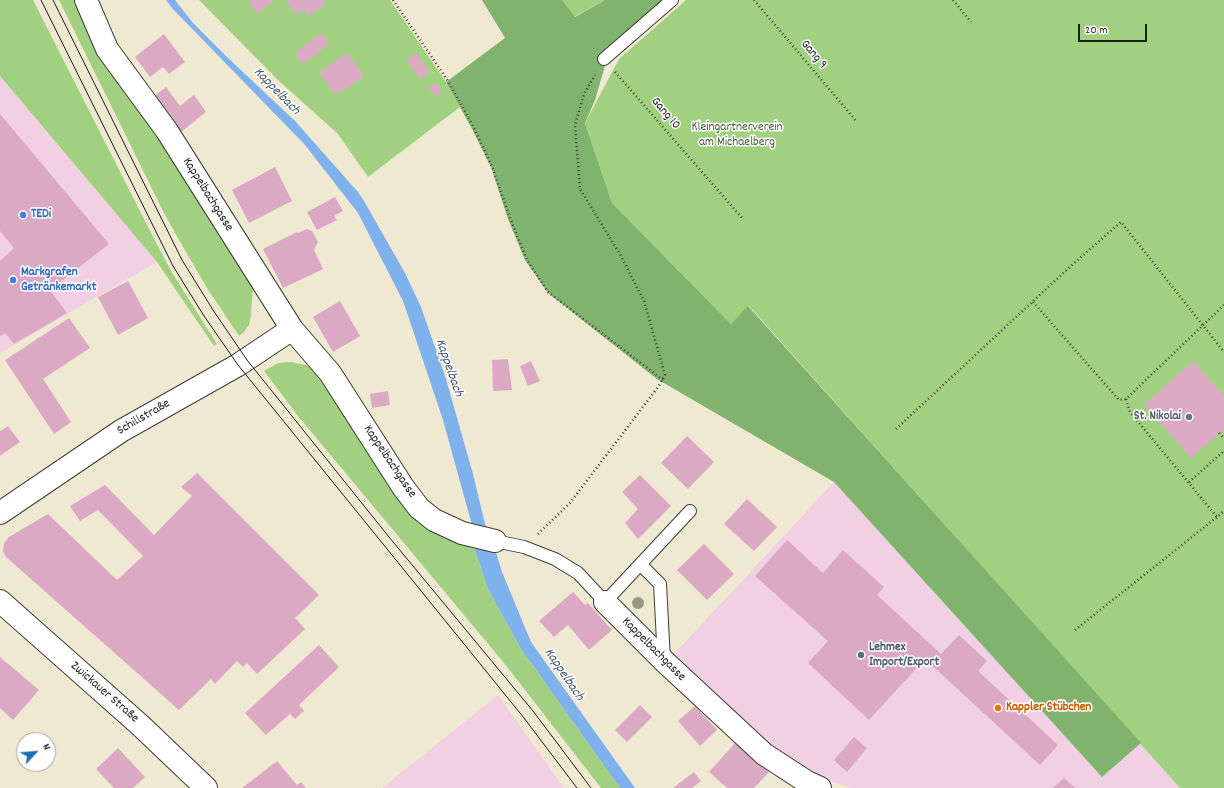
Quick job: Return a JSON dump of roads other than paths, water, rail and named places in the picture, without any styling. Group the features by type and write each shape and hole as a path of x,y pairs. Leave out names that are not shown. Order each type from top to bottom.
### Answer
{"street":[{"name":"Kappelbachgasse","path":"86,0 107,49 167,131 292,329 330,373 403,487 419,508 434,520 462,533 495,541"},
{"name":"Schillstraße","path":"0,513 121,431 238,365 292,329"},
{"name":"Zwickauer Straße","path":"0,601 140,725 206,788"},
{"name":"Kappelbachgasse","path":"605,602 664,662 764,754 807,782 820,788"}],"lane":[{"path":"604,59 672,0"},
{"path":"605,602 690,511"},
{"name":"Kappelbachgasse","path":"495,541 524,547 555,560 578,573 605,602"},
{"path":"641,565 660,584 664,662"}],"water":[{"path":"166,0 175,0 193,23 295,121 358,192 364,201 405,273 421,307 446,379 473,474 486,528 472,525 443,420 403,301 358,213 305,145 172,8"},
{"path":"474,547 496,552 502,572 531,642 635,788 620,788 521,649 488,589"}],"tram line":[{"path":"41,0 173,266 204,316 238,365 524,718 577,788"},
{"path":"53,0 182,260 213,310 247,360 389,537 533,711 591,788"}],"place":[{"name":"TEDi","path":"23,215"},
{"name":"Markgrafen Getränkemarkt","path":"13,280"},
{"name":"St. Nikolai","path":"1189,417"},
{"name":"Lehmex Import/Export","path":"861,655"},
{"name":"Kappler Stübchen","path":"998,708"}],"water label":[{"name":"Kappelbach","path":"276,92"},
{"name":"Kappelbach","path":"448,368"},
{"name":"Kappelbach","path":"563,675"}],"park label":[{"name":"Kleingartnerverein am Michaelberg","path":"737,136"}]}
